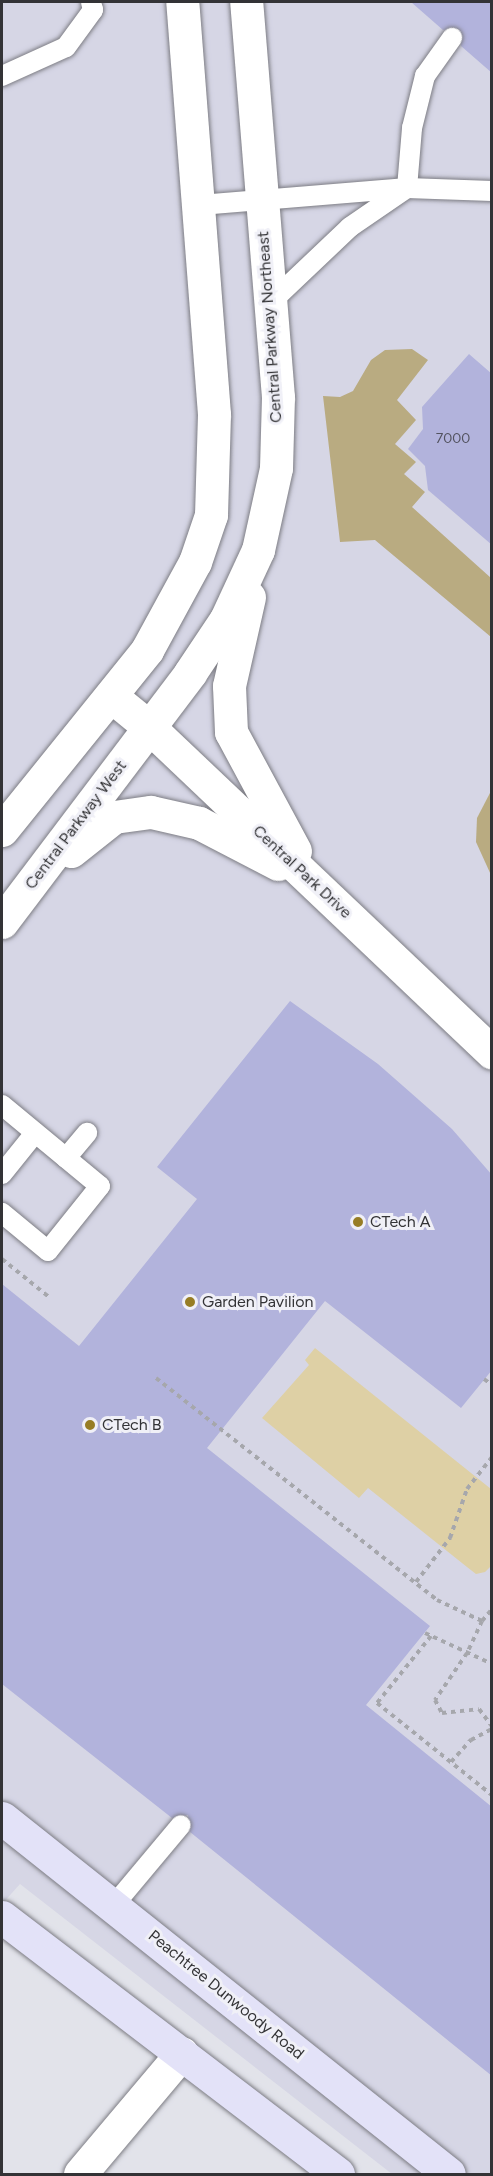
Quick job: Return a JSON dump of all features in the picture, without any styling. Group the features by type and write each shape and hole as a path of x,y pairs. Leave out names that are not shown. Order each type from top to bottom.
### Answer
{"main road":[{"name":"Peachtree Dunwoody Road","path":"2,1818 114,1905 448,2175"},
{"path":"2,1917 338,2175"}],"street":[{"path":"2,830 111,696 175,603 211,514 216,458 200,205 182,2"},
{"name":"Central Parkway Northeast","path":"149,727 226,619 258,550 276,468 278,397 246,2"},
{"path":"258,550 229,686 231,732 312,882"},
{"name":"Central Park Drive","path":"111,696 149,727 492,1052"},
{"name":"Central Parkway West","path":"2,922 149,727"},
{"path":"33,883 114,817 151,812 199,823 312,882"},
{"path":"80,2175 182,2053"}],"lane":[{"path":"2,76 66,47 93,10 91,2"},
{"path":"407,188 412,128 425,76 452,38"},
{"path":"200,205 407,188 492,191"},
{"path":"270,303 350,227 407,188"},
{"path":"2,1105 100,1186 48,1251 2,1213"},
{"path":"2,1174 35,1133"},
{"path":"66,1158 87,1133"},
{"path":"114,1905 181,1825"}],"path":[{"path":"2,1259 50,1297"},
{"path":"156,1378 437,1600 482,1621"},
{"path":"484,1379 492,1385"},
{"path":"416,1582 450,1538 466,1489 489,1464 492,1457"},
{"path":"451,1762 471,1740 492,1728 479,1709 450,1714 437,1708 435,1700 467,1653 482,1621 492,1609"},
{"path":"424,1632 492,1664"},
{"path":"431,1636 377,1703 492,1795"}],"shaded area":[{"path":"2,2 491,2 491,2174 392,2174 20,1884 2,1904"},
{"path":"412,349 428,360 397,400 416,420 395,444 416,462 404,474 425,492 412,507 491,578 491,637 375,540 340,542 323,396 340,397 353,391 371,360 385,350"},
{"path":"491,791 491,875 476,842 477,818"},
{"path":"315,1348 491,1489 491,1566 485,1572 476,1574 368,1488 359,1498 262,1418 309,1365 305,1360"}],"building":[{"path":"411,2 492,2 492,73 461,46 459,29 443,30"},
{"path":"469,354 492,374 492,545 428,490 425,466 408,449 423,429 422,407"},
{"path":"290,1001 378,1064 452,1129 492,1175 492,1370 461,1408 325,1301 207,1448 430,1626 366,1705 492,1807 492,2076 190,1832 188,1815 172,1818 2,1684 2,1284 79,1346 197,1199 157,1167"}],"place":[{"name":"CTech A","path":"358,1222"},
{"name":"Garden Pavilion","path":"190,1302"},
{"name":"CTech B","path":"90,1425"}]}
